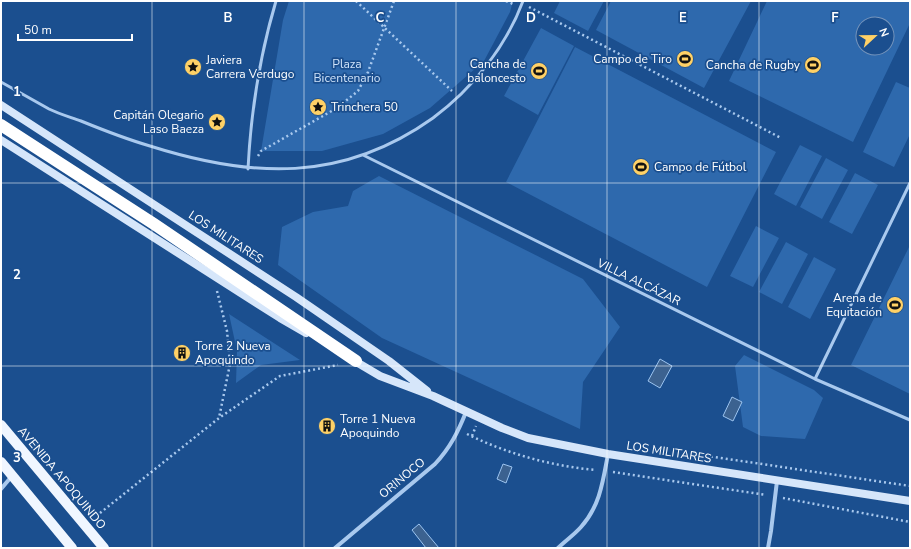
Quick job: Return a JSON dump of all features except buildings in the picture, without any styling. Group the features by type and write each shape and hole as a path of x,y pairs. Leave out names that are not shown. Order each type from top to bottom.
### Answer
{"highway":[{"path":"1,125 154,224 356,361"}],"main road":[{"name":"LOS MILITARES","path":"1,105 296,297 389,361 433,396"},
{"name":"LOS MILITARES","path":"1,140 280,318 380,376 433,396 502,428 528,438 608,454 910,501"},
{"name":"AVENIDA APOQUINDO","path":"1,425 104,548"},
{"path":"1,462 72,548"}],"street":[{"name":"ORINOCO","path":"335,548 435,464 444,454 459,430 466,412"},
{"path":"558,548 580,528 592,512 600,494 608,454"},
{"path":"1,489 13,476"},
{"path":"768,548 777,480"}],"lane":[{"path":"248,169 253,100 267,32 276,1"},
{"path":"1,82 50,109 121,137 184,157 248,169 287,169 318,166 363,155 402,138 420,127 458,97 488,63 513,24 523,2"},
{"name":"VILLA ALCÁZAR","path":"363,155 815,379 910,420"},
{"path":"815,379 910,183"}],"path":[{"path":"356,1 458,97"},
{"path":"248,169 261,151 337,108 358,91 368,72 394,1"},
{"path":"506,1 512,4 523,2 781,138"},
{"path":"214,276 227,331 230,364 219,418"},
{"path":"100,513 219,418 280,376 356,361"},
{"path":"472,436 479,418"},
{"path":"459,430 492,446 536,460 558,465 775,496 910,522"},
{"path":"694,454 910,486"}],"green space":[{"name":"Plaza Bicentenario","path":"289,1 513,1 510,12 484,61 430,108 383,134 322,151 261,151 283,20"},
{"path":"560,1 604,1 588,31 554,13"},
{"name":"Campo de Tiro","path":"611,1 751,1 704,88 596,30"},
{"name":"Cancha de Rugby","path":"767,1 910,1 910,23 895,54 895,16 855,16 855,56 894,56 853,142 729,81"},
{"name":"Cancha de baloncesto","path":"541,28 574,46 538,115 504,96"},
{"name":"Campo de Fútbol","path":"575,47 776,152 707,287 506,182"},
{"path":"896,82 910,88 910,134 894,167 863,152"},
{"path":"800,145 822,156 796,206 774,194"},
{"path":"826,158 848,170 822,219 800,207"},
{"path":"855,173 878,185 852,234 829,222"},
{"path":"379,176 583,279 620,327 583,382 580,429 382,338 278,265 282,227 313,212 348,206 353,191"},
{"path":"756,226 779,238 753,287 730,276"},
{"path":"786,242 808,254 782,304 759,292"},
{"name":"Arena de Equitación","path":"910,245 910,394 851,365"},
{"path":"814,257 836,269 810,319 788,307"},
{"path":"229,314 300,360 261,365 236,383 237,351"},
{"path":"744,355 814,390 823,398 805,439 761,436 743,427 735,366"}],"shaded area":[{"path":"660,359 672,366 660,388 648,381"},
{"path":"732,397 742,402 733,421 723,416"},
{"path":"503,464 512,467 506,483 497,479"},
{"path":"419,524 439,548 426,548 412,530"}],"place":[{"name":"Campo de Tiro","path":"685,59"},
{"name":"Cancha de Rugby","path":"813,65"},
{"name":"Javiera Carrera Verdugo","path":"193,67"},
{"name":"Cancha de baloncesto","path":"539,71"},
{"name":"Trinchera 50","path":"318,107"},
{"name":"Capitán Olegario Laso Baeza","path":"217,122"},
{"name":"Campo de Fútbol","path":"641,167"},
{"name":"Arena de Equitación","path":"895,305"},
{"name":"Torre 2 Nueva Apoquindo","path":"182,353"},
{"name":"Torre 1 Nueva Apoquindo","path":"327,426"}]}
